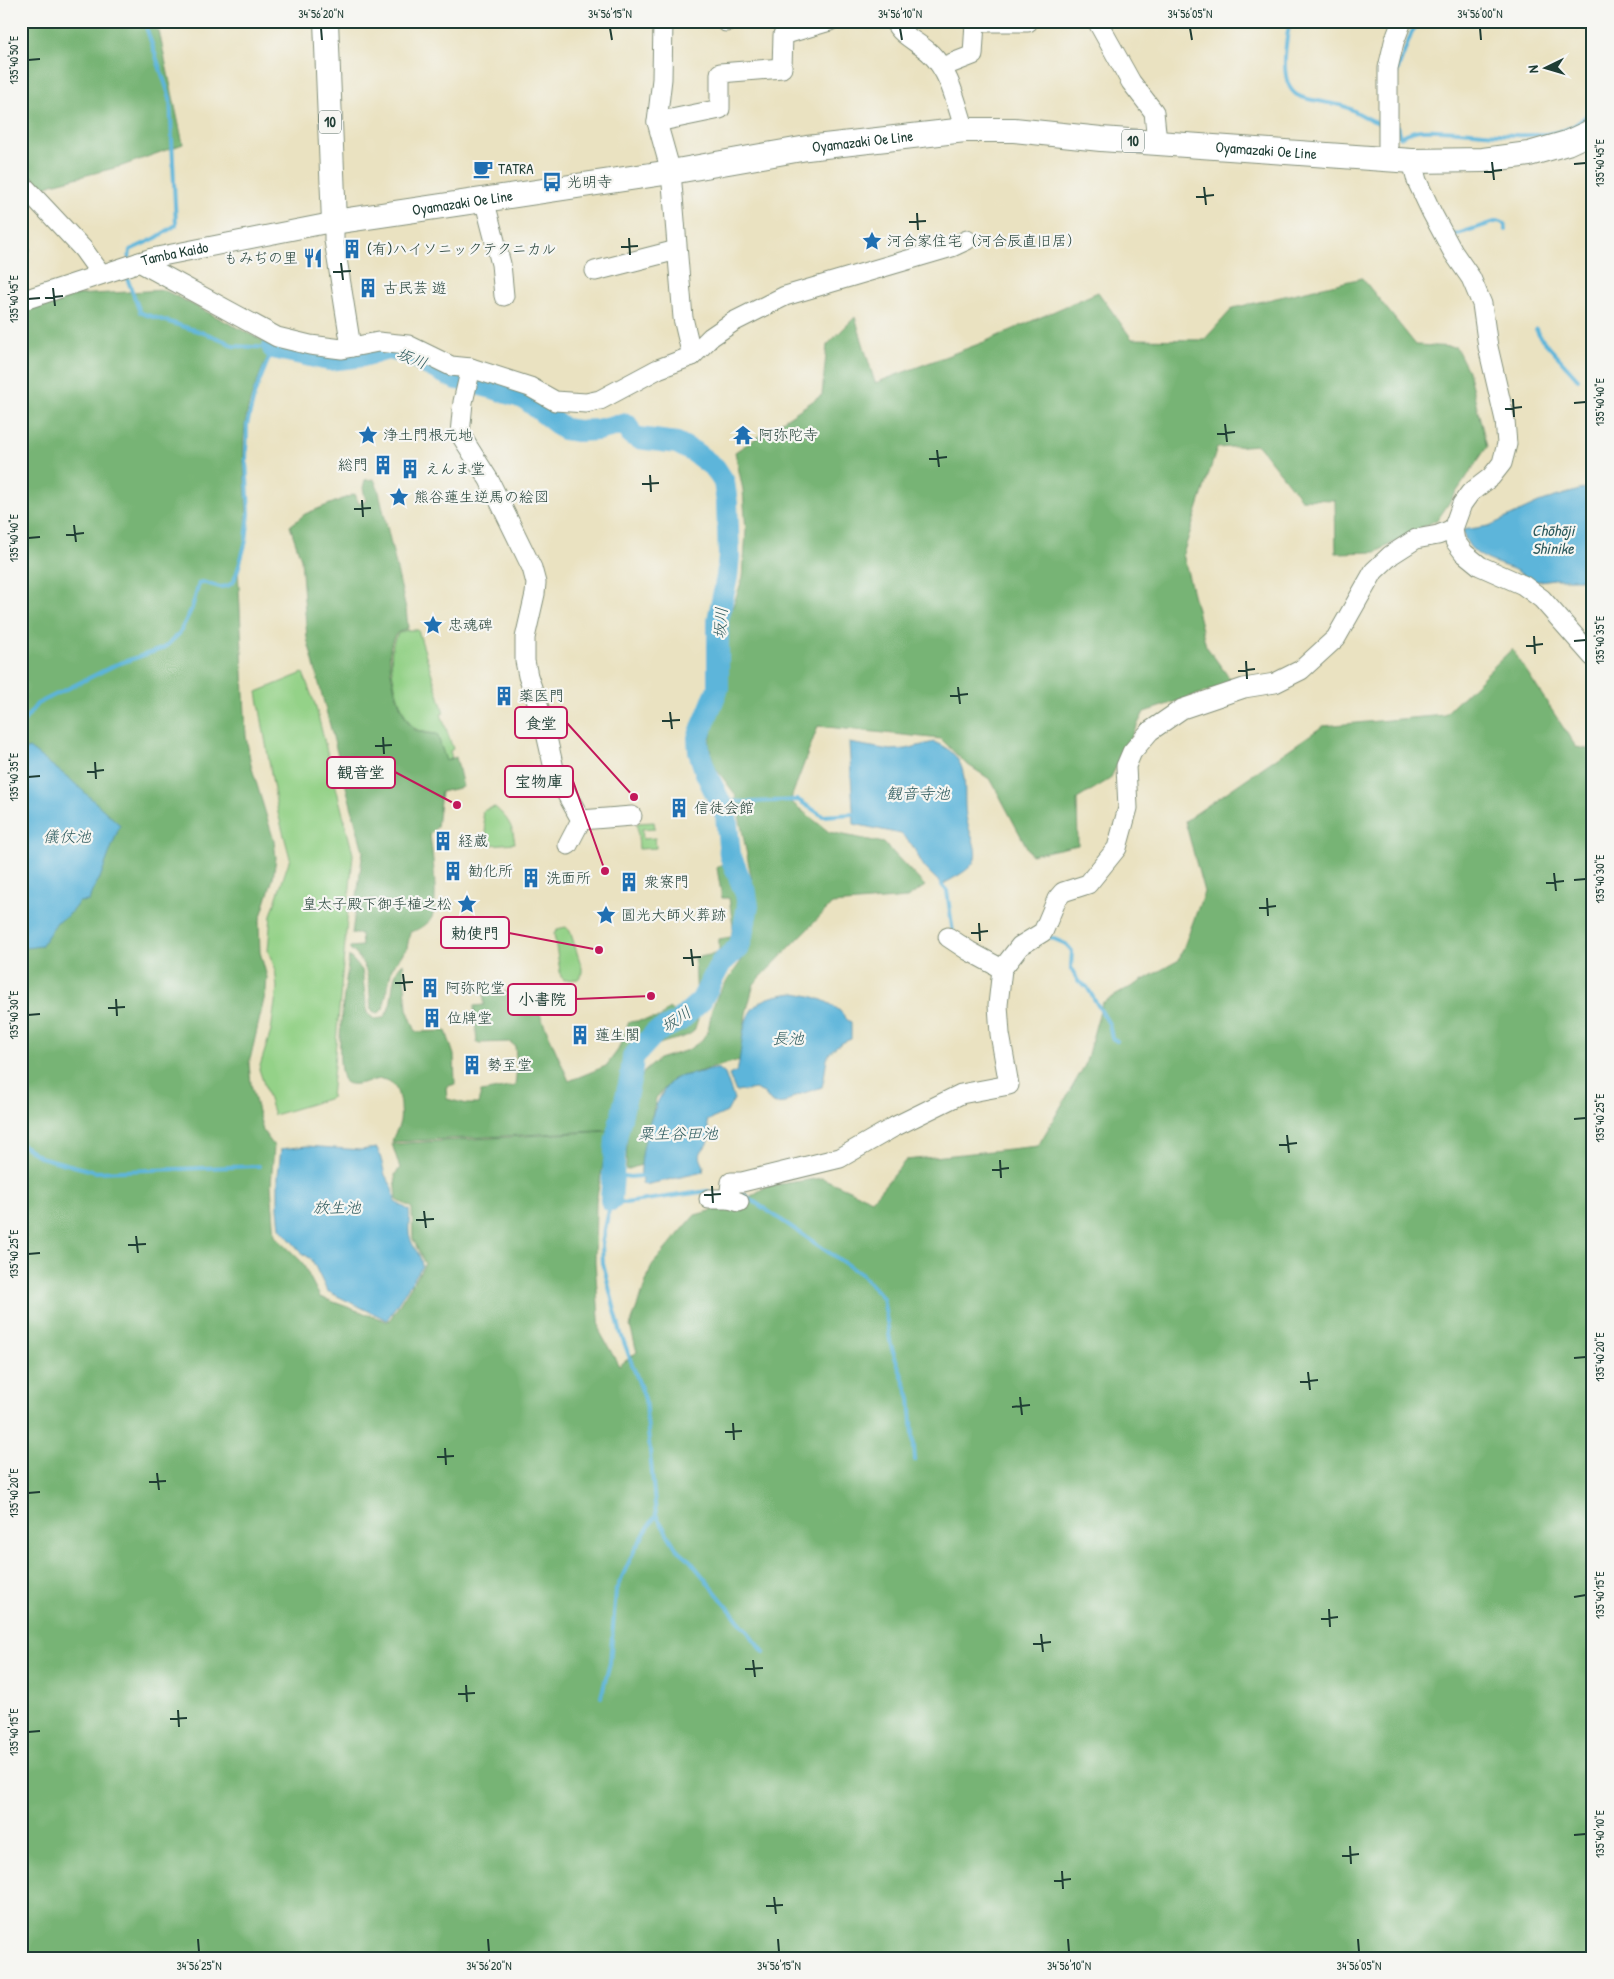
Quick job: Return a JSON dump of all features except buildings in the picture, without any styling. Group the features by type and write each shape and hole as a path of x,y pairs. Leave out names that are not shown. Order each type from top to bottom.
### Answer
{"main road":[{"name":"10","path":"326,21 334,222"},
{"name":"Oyamazaki Oe Line","path":"334,222 671,172 808,148 965,130 1014,130 1101,139 1412,161 1483,160 1529,154 1567,143 1593,131"}],"street":[{"path":"663,21 662,79 657,122 671,172 683,318 692,356"},
{"path":"657,122 720,109 720,73 782,68 783,35 806,25 830,21"},
{"path":"894,21 898,30 930,53 946,71 965,130"},
{"path":"1097,21 1131,82 1154,112 1157,142"},
{"path":"1388,159 1388,68 1394,42 1402,21"},
{"path":"942,67 973,55 975,22 1028,22"},
{"path":"1412,161 1417,181 1432,213 1453,252 1471,278 1482,304 1493,372 1505,420 1507,444 1502,463 1491,477 1470,493 1462,504 1453,529 1456,541 1464,553 1480,566 1523,585 1542,599 1593,658"},
{"path":"21,183 84,249 101,274"},
{"path":"484,199 500,264 504,296"},
{"name":"Tamba Kaido","path":"21,301 152,258 334,222"},
{"path":"334,222 334,240 351,347"},
{"path":"139,262 276,337 310,345 342,349 378,342 408,345 469,377 530,387 555,401 586,403 600,400 658,369 692,356 711,337 733,322 785,296 952,247 968,240"},
{"path":"595,271 677,250"},
{"path":"469,377 463,402 460,434 489,480 532,568 536,583 525,638 525,661 528,676 544,720 555,773 581,820"},
{"path":"710,1199 733,1195 742,1182 840,1158 894,1127 961,1094 1009,1085 1000,1034 998,1005 1005,965 1020,946 1043,932 1057,899 1063,892 1088,884 1116,848 1128,808 1126,766 1132,752 1150,731 1182,709 1244,688 1275,683 1301,670 1336,638 1374,571 1391,556 1416,539 1438,535 1453,529"},
{"path":"581,820 632,816"},
{"path":"568,845 581,820"},
{"path":"948,937 969,951 1005,965"}],"green space":[{"path":"21,21 144,21 159,31 183,144 122,166 52,184 24,196 30,251 21,252"},
{"path":"1362,278 1416,345 1456,347 1468,371 1487,447 1438,519 1376,552 1336,553 1335,500 1301,499 1258,445 1217,448 1183,554 1206,646 1233,683 1144,712 1110,779 1077,799 1078,845 1031,855 991,780 965,763 941,739 818,726 790,801 829,832 884,843 925,886 907,898 832,904 754,984 746,1013 740,1060 673,1079 656,1098 641,1165 626,1170 627,1136 634,1093 644,1072 659,1059 688,1050 701,1041 708,1031 712,1009 718,994 742,960 752,932 755,896 735,794 714,766 709,744 716,713 726,686 725,629 743,577 746,531 743,490 735,452 822,395 827,345 855,317 875,383 984,342 1098,292 1132,339 1204,340 1233,308"},
{"path":"164,290 273,346 256,385 245,425 246,526 245,540 238,566 246,736 251,765 274,841 276,858 273,878 259,923 260,952 267,977 266,991 249,1064 251,1084 263,1131 274,1146 271,1185 275,1236 302,1262 320,1297 386,1321 389,1321 425,1264 413,1239 412,1208 397,1200 395,1175 400,1168 392,1144 609,1131 596,1202 595,1262 600,1332 619,1366 637,1352 630,1326 652,1265 695,1215 740,1203 767,1186 822,1178 872,1200 906,1160 1038,1146 1085,1065 1102,1003 1179,960 1204,892 1185,821 1323,726 1444,715 1512,649 1576,747 1593,750 1593,1958 21,1958 21,311 57,296"},
{"path":"374,479 379,492 406,609 408,628 396,635 390,647 393,684 402,709 412,727 420,732 437,734 446,761 456,757 463,787 441,792 437,827 430,834 435,888 432,917 422,927 410,932 407,948 392,968 383,1009 378,1014 371,1010 368,976 362,962 350,949 350,947 362,946 361,934 352,934 363,851 307,638 301,559 290,526 305,514 355,494 359,504 366,501 363,488 365,480"},
{"path":"408,630 418,630 444,713 441,714 453,749 450,751 452,758 446,761 437,734 421,731 412,726 397,694 391,653 393,642 398,634"},
{"path":"303,673 315,704 353,854 331,1098 274,1115 259,1069 271,1031 277,988 275,968 268,951 271,915 290,858 278,813 257,692"},
{"path":"495,807 509,822 515,843 489,845 482,812"},
{"path":"654,822 655,828 642,829 643,839 655,838 656,848 639,849 637,823"},
{"path":"727,860 740,894 742,907 733,953 708,989 694,1031 687,1036 648,1049 631,1067 625,1078 615,1130 392,1142 399,1124 400,1115 397,1090 391,1083 384,1080 358,1084 350,1084 344,1081 341,1070 340,1038 349,956 362,970 367,1013 374,1019 383,1018 387,1012 395,976 403,963 407,1009 416,1032 446,1031 454,1055 455,1084 446,1087 447,1099 467,1104 478,1104 481,1092 515,1086 517,1067 515,1046 510,1042 477,1043 474,1006 484,1005 484,993 535,990 541,1017 569,1081 606,1066 618,1050 629,1022 660,1018 669,1008 677,1015 697,1002 695,958 719,953 719,939 731,937 733,926 729,898 722,898 717,868"},
{"path":"566,927 570,931 582,968 582,974 578,979 564,980 561,977 554,934 557,929"}],"water":[{"name":"Chōhōji Shinike","path":"1593,486 1593,561 1582,579 1553,579 1533,582 1516,570 1489,560 1475,552 1465,539 1463,530 1489,526 1545,500"},
{"name":"観音寺池","path":"934,742 953,754 961,767 968,825 976,854 970,867 942,885 924,867 912,845 901,834 854,824 849,743 890,750 906,749"},
{"name":"儀仗池","path":"29,748 70,779 120,825 89,901 79,902 68,916 57,922 41,946 26,948 21,946 21,751"},
{"name":"長池","path":"796,993 825,1001 840,1011 851,1022 851,1039 841,1043 830,1053 822,1087 795,1096 785,1103 776,1104 771,1102 764,1093 755,1089 736,1092 729,1075 737,1071 738,1068 745,1025 749,1014 755,1006 764,1000 778,995"},
{"name":"粟生谷田池","path":"719,1069 725,1074 734,1099 727,1112 707,1121 708,1142 700,1156 704,1166 703,1172 645,1185 642,1183 641,1172 644,1146 652,1117 663,1092 670,1082 678,1077"},
{"name":"放生池","path":"307,1146 360,1150 377,1148 385,1175 393,1188 395,1202 409,1210 410,1237 422,1266 387,1320 327,1291 312,1260 300,1251 280,1228 278,1175 281,1149"}],"waterway":[{"path":"129,259 130,250 156,238 176,225 170,98 144,21"},
{"path":"1290,21 1285,71 1291,89 1302,97 1346,107 1382,124"},
{"path":"1396,74 1412,32 1419,21"},
{"path":"1397,126 1400,137 1410,132 1421,130 1534,135 1567,129 1581,120 1593,107"},
{"path":"1451,236 1498,221 1505,224 1506,230"},
{"path":"21,725 37,704 115,665 164,648 179,634 192,608 199,583 202,582 220,587 228,586 234,581 246,541 249,513 246,461 247,425 255,392 273,348 233,346 210,335 140,312 127,278 127,271"},
{"path":"1536,329 1540,337 1578,379"},
{"name":"坂川","path":"273,348 329,360 363,356 389,349 413,355 454,378 526,399 564,429 578,431 597,430 623,424 627,425 632,435 638,438 677,443 694,452 715,468 724,482 727,503 729,556 727,577 718,620 718,688 698,738 699,752 706,773 726,815 730,855 746,894 748,906 738,948 721,963 701,1001 679,1021 655,1033 633,1057 631,1076 616,1138 611,1200"},
{"path":"721,801 798,800 823,816 853,814"},
{"path":"942,885 947,891 953,933"},
{"path":"1047,936 1066,944 1072,951 1071,968 1078,981 1087,987 1109,1024 1112,1038 1117,1041"},
{"path":"21,1144 40,1157 96,1172 259,1166"},
{"path":"613,1174 630,1177 641,1176"},
{"path":"708,1191 625,1203 611,1200 602,1244 603,1264 621,1334 645,1399 656,1515 676,1548 688,1558 764,1652"},
{"path":"735,1192 740,1192 862,1275 883,1298 891,1346 910,1398 915,1460"},
{"path":"601,1697 610,1663 616,1590 635,1549 656,1515"}],"place":[{"name":"TATRA","path":"483,169"},
{"name":"光明寺","path":"552,182"},
{"name":"河合家住宅（河合辰直旧居）","path":"872,241"},
{"name":"(有)ハイソニックテクニカル","path":"352,249"},
{"name":"もみぢの里","path":"313,258"},
{"name":"古民芸 遊","path":"368,288"},
{"name":"浄土門根元地","path":"368,435"},
{"name":"阿弥陀寺","path":"743,435"},
{"name":"総門","path":"383,465"},
{"name":"えんま堂","path":"410,469"},
{"name":"熊谷蓮生逆馬の絵図","path":"399,497"},
{"name":"忠魂碑","path":"433,625"},
{"name":"薬医門","path":"504,696"},
{"name":"食堂","path":"634,797"},
{"name":"観音堂","path":"457,805"},
{"name":"信徒会館","path":"679,808"},
{"name":"経蔵","path":"443,841"},
{"name":"勧化所","path":"453,871"},
{"name":"宝物庫","path":"605,871"},
{"name":"洗面所","path":"531,878"},
{"name":"衆寮門","path":"629,882"},
{"name":"皇太子殿下御手植之松","path":"467,904"},
{"name":"圓光大師火葬跡","path":"606,915"},
{"name":"勅使門","path":"599,950"},
{"name":"阿弥陀堂","path":"430,988"},
{"name":"小書院","path":"651,996"},
{"name":"位牌堂","path":"432,1018"},
{"name":"蓮生閣","path":"580,1035"},
{"name":"勢至堂","path":"472,1065"}]}
